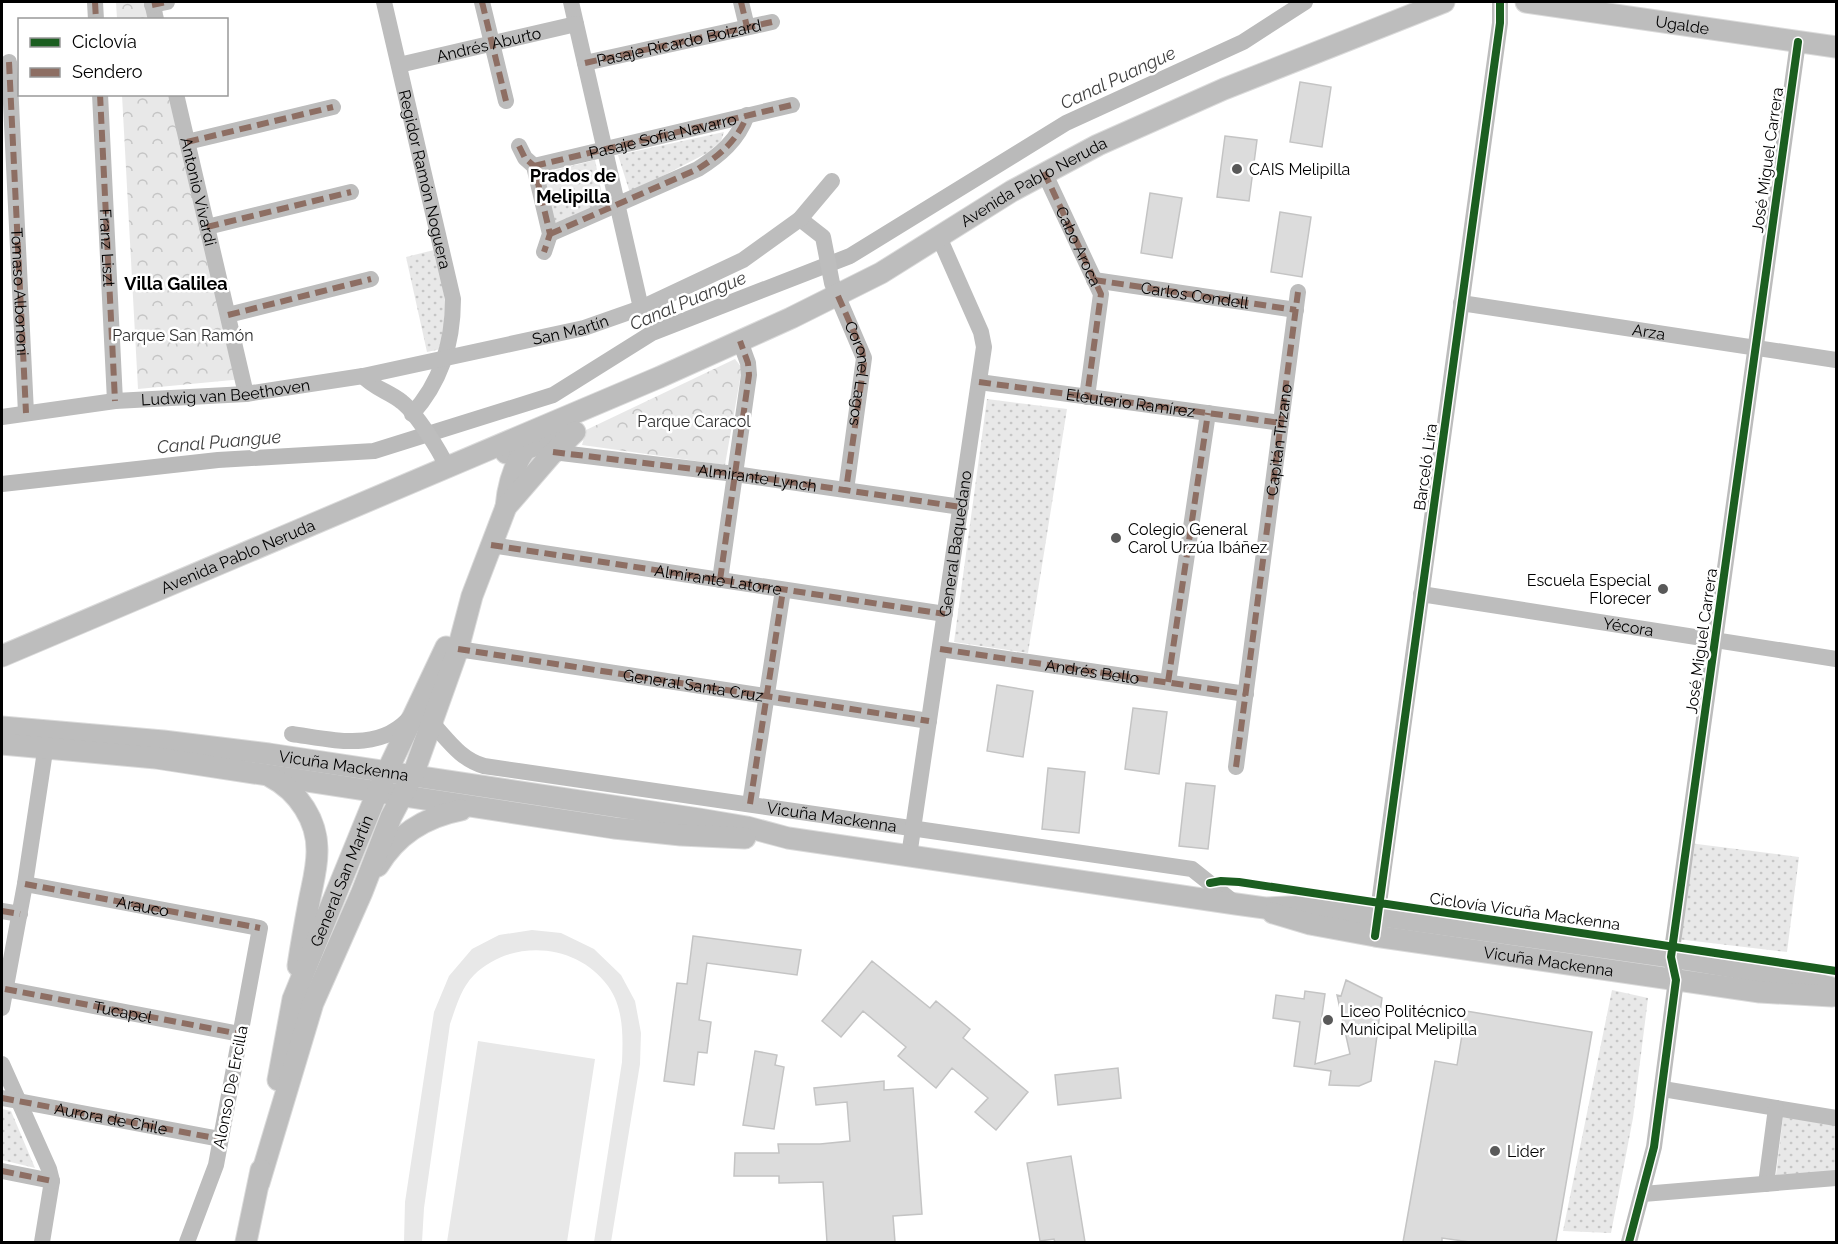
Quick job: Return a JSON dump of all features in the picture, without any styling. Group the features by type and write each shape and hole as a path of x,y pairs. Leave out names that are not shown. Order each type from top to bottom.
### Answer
{"main road":[{"name":"Avenida Pablo Neruda","path":"483,456 549,424 740,341 835,289 881,273 1044,172 1167,112 1444,2"},
{"name":"Ugalde","path":"1526,2 1836,47"},
{"name":"Avenida Pablo Neruda","path":"2,657 447,467 483,456 525,449 575,432 637,387"},
{"name":"General San Martín","path":"259,1182 314,1003 362,892 382,838 413,775 423,717 491,545 516,463 525,449 549,424"},
{"name":"General San Martín","path":"507,496 575,432"},
{"path":"483,456 501,466 507,496"},
{"name":"General San Martín","path":"246,1242 293,999 387,771 423,717 458,649 472,596"},
{"name":"Vicuña Mackenna","path":"2,727 47,739 156,758 614,828 681,835 788,838"},
{"name":"Vicuña Mackenna","path":"2,744 47,739 175,742 387,771 747,827 788,838 1236,904 1265,908 1312,906 1376,926 1676,980 1760,992 1836,996"},
{"path":"265,774 288,788 297,797 310,818 316,839 317,861 293,999"},
{"path":"362,892 382,860 408,831 434,816 474,808"},
{"name":"Vicuña Mackenna","path":"1376,926 1671,957 1797,978 1836,989"}],"street":[{"path":"95,2 96,18"},
{"name":"Regidor Ramón Noguera","path":"384,2 451,290 453,316 446,357 425,399 412,414"},
{"path":"482,2 506,101"},
{"path":"571,2 640,308"},
{"path":"741,2 747,27"},
{"name":"Barceló Lira","path":"1376,926 1500,23 1500,2"},
{"name":"Pasaje Ricardo Boizard","path":"585,63 772,22"},
{"name":"Andrés Aburto","path":"399,65 576,24"},
{"name":"José Miguel Carrera","path":"1629,1242 1654,1148 1663,1089 1676,980 1671,957 1798,42"},
{"name":"Tomaso Albononi","path":"10,62 26,413"},
{"name":"Franz Liszt","path":"100,96 115,401"},
{"name":"Antonio Vivardi","path":"176,96 246,394"},
{"name":"Pasaje Sofía Navarro","path":"534,166 792,105"},
{"path":"187,142 333,107"},
{"path":"550,234 684,177 712,160 734,140 747,115"},
{"path":"519,146 525,158 534,166 550,234 544,252"},
{"name":"Cabo Aroca","path":"1044,172 1101,294 1087,397"},
{"name":"San Martín","path":"446,357 564,333 604,322 640,308 743,260 805,222 832,181"},
{"path":"207,227 351,192"},
{"name":"Coronel Lagos","path":"805,222 823,237 835,289 862,350 864,363 846,490"},
{"name":"General Baquedano","path":"909,856 984,347 983,337 939,237"},
{"path":"228,315 371,279"},
{"name":"Carlos Condell","path":"1094,280 1296,310"},
{"name":"Capitán Trizano","path":"1236,767 1298,292"},
{"name":"Arza","path":"1461,303 1836,360"},
{"path":"720,580 749,375 748,363 740,341"},
{"name":"Ludwig van Beethoven","path":"2,417 115,401 246,394 363,376 446,357"},
{"path":"363,376 369,383 404,403 440,451 447,467"},
{"name":"Eleuterio Ramírez","path":"979,382 1281,423"},
{"path":"1168,682 1208,413"},
{"name":"Almirante Lynch","path":"553,452 735,474 961,507"},
{"name":"Almirante Latorre","path":"491,545 945,614"},
{"path":"750,804 783,590"},
{"name":"Yécora","path":"1421,594 1836,659"},
{"name":"General Santa Cruz","path":"458,649 929,721"},
{"name":"Andrés Bello","path":"940,649 1246,694"},
{"name":"Vicuña Mackenna","path":"292,734 350,743 364,742 423,717 460,754 484,766 1192,869 1236,904"},
{"path":"2,1008 26,884 47,739"},
{"name":"Arauco","path":"26,884 260,928"},
{"path":"2,911 20,914"},
{"name":"Alonso De Ercilla","path":"187,1242 209,1186 220,1139 260,928"},
{"name":"Tucapel","path":"5,989 240,1034"},
{"path":"2,1064 10,1099 49,1169 52,1182 42,1242"},
{"path":"1663,1089 1836,1118"},
{"name":"Aurora de Chile","path":"10,1099 220,1139"},
{"path":"1766,1184 1776,1108"},
{"path":"2,1171 52,1182"},
{"path":"1643,1194 1836,1178"}],"green space":[{"path":"116,2 161,2 164,18 117,18"},
{"name":"Parque San Ramón","path":"122,96 179,96 243,379 138,389"},
{"path":"724,132 721,141 707,153 630,193 618,155"},
{"path":"595,160 604,204 553,225 544,173"},
{"path":"438,249 447,317 441,349 427,352 406,257"},
{"name":"Parque Caracol","path":"735,359 742,368 725,465 582,445 586,430"},
{"path":"987,399 1067,409 1028,653 954,642"},
{"path":"1689,843 1799,857 1787,952 1677,939"},
{"path":"532,930 561,933 594,949 621,975 635,1001 641,1033 640,1064 611,1242 594,1242 622,1062 620,1013 608,986 595,972 579,961 562,954 525,951 507,955 489,963 469,980 457,1004 450,1024 424,1208 422,1242 404,1242 405,1202 434,1012 449,976 472,949 499,935"},
{"path":"1612,990 1648,998 1633,1118 1611,1233 1563,1231"},
{"path":"478,1041 595,1059 567,1242 447,1242"},
{"path":"2,1109 11,1111 35,1168 2,1160"},
{"path":"1783,1117 1836,1125 1836,1173 1776,1175"}],"building":[{"path":"1300,82 1331,87 1322,147 1290,142"},
{"name":"CAIS Melipilla","path":"1225,136 1257,140 1249,201 1217,197"},
{"path":"1150,193 1182,198 1172,258 1141,253"},
{"path":"1280,212 1311,217 1302,277 1271,272"},
{"path":"997,685 1033,691 1023,757 987,751"},
{"path":"1133,708 1167,712 1159,774 1125,769"},
{"path":"1048,768 1085,772 1079,833 1042,829"},
{"path":"1186,783 1215,786 1208,849 1179,846"},
{"path":"693,936 801,950 797,975 707,963 699,1020 711,1022 707,1053 698,1052 694,1085 664,1081 677,983 687,984"},
{"path":"872,961 930,1008 936,1001 970,1029 963,1038 1028,1092 996,1130 975,1112 988,1098 952,1068 936,1088 898,1056 906,1047 863,1011 841,1037 822,1021"},
{"path":"1346,980 1382,998 1371,1081 1359,1086 1329,1085 1331,1071 1294,1066 1300,1022 1273,1018 1276,995 1304,999 1305,991 1325,994 1315,1064 1350,1054 1337,995 1341,996"},
{"name":"Lider","path":"1466,1011 1592,1032 1556,1242 1470,1242 1442,1238 1442,1242 1403,1242 1435,1061 1457,1065"},
{"path":"755,1051 777,1055 775,1065 784,1067 774,1129 743,1125"},
{"path":"1118,1068 1121,1098 1058,1105 1055,1075"},
{"path":"884,1081 884,1090 913,1088 922,1214 893,1216 895,1242 827,1242 823,1182 779,1183 779,1176 734,1176 735,1153 779,1153 778,1144 850,1141 847,1102 816,1105 814,1088"},
{"path":"1071,1156 1085,1242 1055,1242 1054,1239 1040,1241 1027,1163"}],"waterway":[{"name":"Canal Puangue","path":"2,484 218,460 374,451 553,395 652,333 850,256 1066,123 1243,42 1305,2"}],"marked path":[{"path":"95,2 96,18"},
{"path":"152,5 167,2"},
{"path":"482,2 506,101"},
{"path":"741,2 747,27"},
{"path":"585,63 772,22"},
{"path":"9,62 26,413"},
{"path":"100,96 115,401"},
{"path":"534,166 792,105"},
{"path":"187,142 333,107"},
{"path":"550,234 698,169 727,146 739,132 747,115"},
{"path":"519,146 525,158 534,166 550,234 544,252"},
{"path":"1044,172 1101,294 1087,397"},
{"path":"207,227 351,192"},
{"path":"228,315 371,279"},
{"path":"1094,280 1296,310"},
{"path":"1236,767 1298,292"},
{"path":"838,296 862,350 864,363 846,490"},
{"path":"720,580 749,375 748,363 740,341"},
{"path":"979,382 1281,423"},
{"path":"1168,682 1208,413"},
{"path":"553,452 735,474 961,507"},
{"path":"491,545 945,614"},
{"path":"750,804 783,590"},
{"path":"458,649 929,721"},
{"path":"940,649 1246,694"},
{"path":"25,884 260,928"},
{"path":"2,911 20,914"},
{"path":"5,989 240,1034"},
{"path":"2,1098 220,1139"},
{"path":"2,1171 52,1181"}],"cycle path":[{"path":"1375,936 1500,23 1500,2"},
{"path":"1629,1242 1654,1147 1676,980 1671,957 1798,42"},
{"name":"Ciclovía Vicuña Mackenna","path":"1210,883 1239,882 1836,971"}],"place":[{"name":"CAIS Melipilla","path":"1237,169"},
{"name":"Colegio General Carol Urzúa Ibáñez","path":"1116,538"},
{"name":"Escuela Especial Florecer","path":"1663,589"},
{"name":"Liceo Politécnico Municipal Melipilla","path":"1328,1020"},
{"name":"Lider","path":"1495,1151"}],"district":[{"name":"Prados de Melipilla","path":"573,186"},
{"name":"Villa Galilea","path":"176,284"}]}
